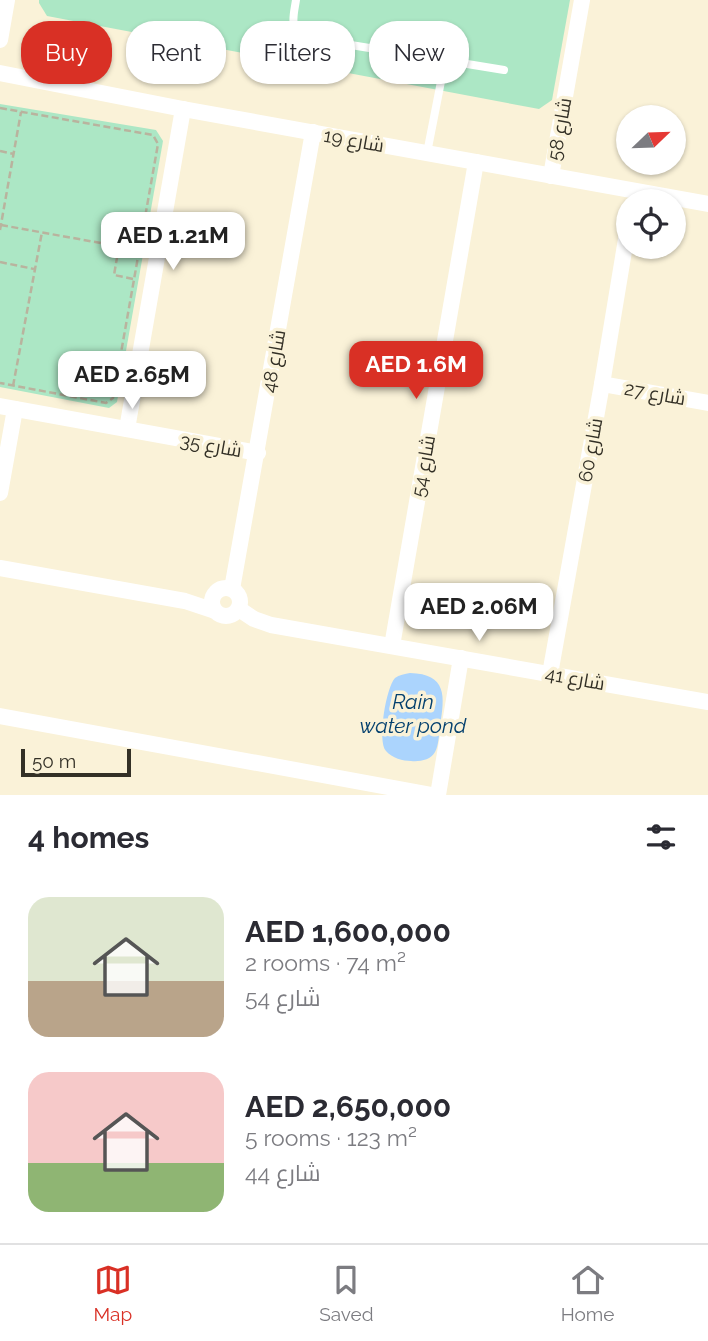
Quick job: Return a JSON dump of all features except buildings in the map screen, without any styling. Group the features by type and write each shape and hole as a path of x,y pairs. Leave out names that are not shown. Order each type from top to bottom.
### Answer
{"street":[{"path":"0,40 7,0"},
{"name":"شارع 58","path":"551,176 582,0"},
{"name":"شارع 19","path":"0,73 551,176 616,192"},
{"path":"127,429 183,109"},
{"name":"شارع 48","path":"232,589 313,132"},
{"name":"شارع 54","path":"392,646 476,162"},
{"name":"شارع 19","path":"686,200 708,201"},
{"name":"شارع 60","path":"550,674 623,259"},
{"name":"شارع 27","path":"603,384 708,402"},
{"path":"0,493 7,407"},
{"name":"شارع 35","path":"7,407 258,453"},
{"path":"0,568 185,601 215,602"},
{"path":"222,589 232,589 241,602 239,609 229,616 221,616 215,602 222,589"},
{"name":"شارع 41","path":"239,609 254,619 271,625 708,702"},
{"path":"439,795 461,658"},
{"path":"0,716 432,795"}],"lane":[{"path":"296,0 293,25 302,37 369,48"},
{"path":"469,65 504,70"},
{"path":"427,153 440,84"}],"path":[{"path":"0,108 152,135 158,144 113,398 106,403 0,383"},
{"path":"0,230 22,112"},
{"path":"0,151 14,154"},
{"path":"134,279 114,275 124,217 144,221"},
{"path":"1,225 139,250"},
{"path":"13,386 42,232"},
{"path":"0,262 34,269"}],"green space":[{"path":"39,0 570,0 552,100 539,109 407,84 469,84 469,21 369,21 369,77 355,74 355,21 240,21 240,52 226,50 226,21 126,21 126,31 112,28 112,21 73,21 47,16"},
{"path":"0,104 156,130 163,141 117,402 109,408 0,387"}],"water":[{"name":"Rain water pond","path":"410,673 431,677 437,682 441,689 443,705 436,749 431,757 418,761 391,756 383,745 382,737 384,715 392,684 395,678"}]}
